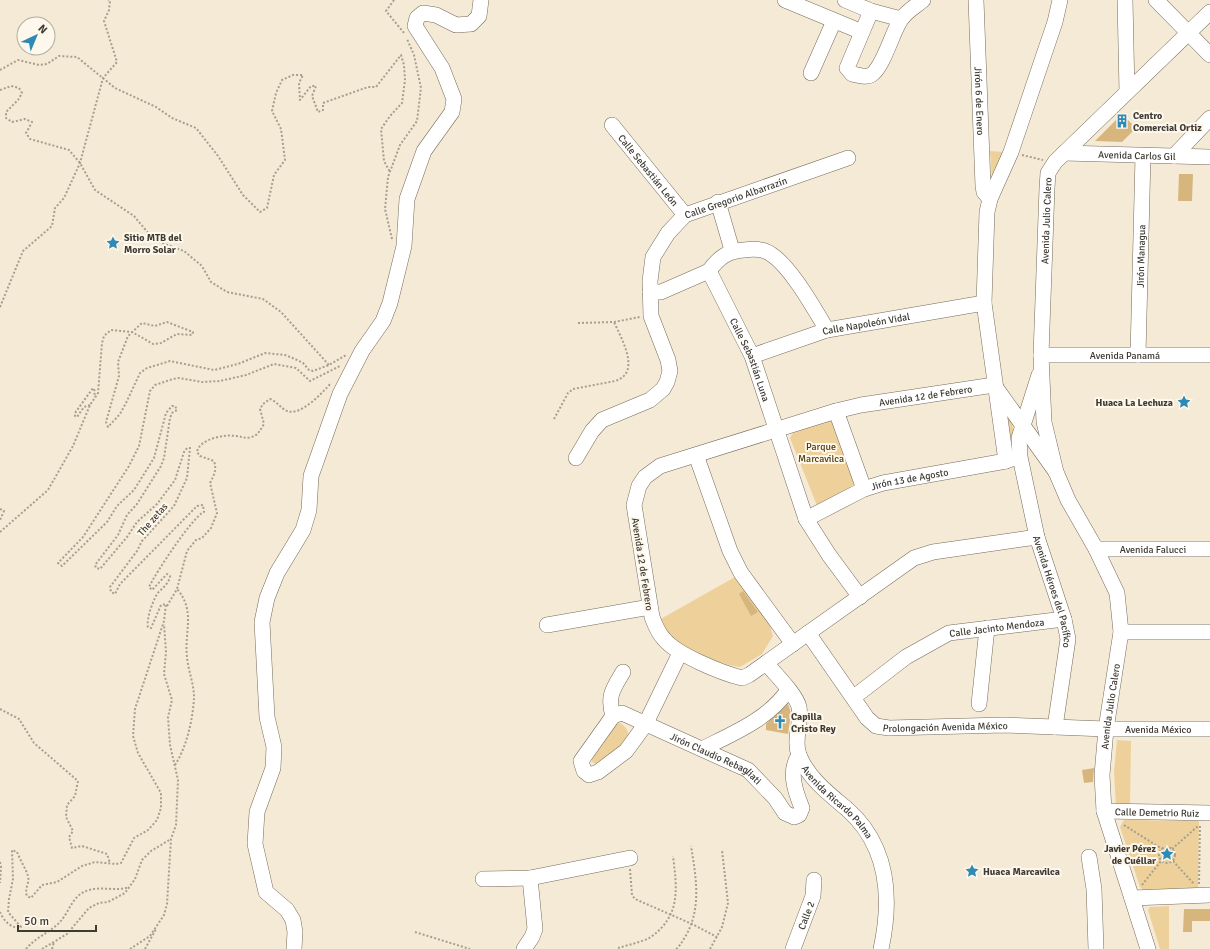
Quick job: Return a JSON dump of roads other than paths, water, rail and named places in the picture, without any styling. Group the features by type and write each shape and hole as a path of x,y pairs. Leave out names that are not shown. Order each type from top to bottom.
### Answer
{"street":[{"path":"294,949 295,932 293,920 287,910 266,892 255,844 257,812 273,768 274,747 267,717 262,622 267,598 277,573 303,530 309,510 311,476 340,394 362,351 382,321 390,303 402,251 407,199 424,152 452,112 454,99 442,68 415,26 418,18 423,13 436,15 456,24 471,24 479,16 481,0"},
{"path":"785,0 862,32"},
{"path":"845,0 870,11 905,9 923,0"},
{"name":"Jirón 6 de Enero","path":"976,0 983,186 984,192 990,199"},
{"path":"1006,462 994,385 984,302 987,212 990,199 1011,152 1055,22 1060,0"},
{"path":"1125,0 1127,92"},
{"path":"1156,0 1210,55"},
{"path":"870,11 847,68 852,74 869,76 872,74 880,64 905,9"},
{"name":"Avenida Julio Calero","path":"1148,949 1104,811 1102,774 1106,728 1121,632 1117,593 1096,549 1068,500 1056,472 1044,422 1041,363 1048,173 1054,162 1189,34 1210,12"},
{"path":"811,73 834,21"},
{"path":"1174,156 1210,118"},
{"name":"Calle Sebastián León","path":"612,126 685,215"},
{"name":"Avenida Carlos Gil","path":"1064,153 1210,157"},
{"name":"Jirón Managua","path":"1138,355 1143,156"},
{"name":"Calle Gregorio Albarrazín","path":"576,458 592,431 602,420 650,400 663,389 667,382 670,371 668,360 651,316 650,292 653,257 668,233 685,215 718,202 848,158"},
{"path":"718,202 732,250"},
{"path":"650,292 661,292 709,271 720,259 732,250 751,249 766,252 782,263 791,274 828,330"},
{"name":"Calle Sebastián Luna","path":"709,271 752,356 806,519 829,555 860,596"},
{"name":"Calle Napoleón Vidal","path":"752,356 828,330 984,302"},
{"name":"Avenida Panamá","path":"1041,363 1138,355 1210,355"},
{"name":"Avenida Héroes del Pacífico","path":"1041,363 1022,423 1019,438 1020,457 1037,537 1064,619 1068,639 1055,727"},
{"name":"Avenida Julio Calero","path":"994,385 1056,472"},
{"name":"Avenida 12 de Febrero","path":"994,385 861,405 836,411 660,466 646,477 635,495 634,505 652,617 657,630 664,639 680,653 742,678 749,676 808,632 914,558 933,552 1037,537"},
{"path":"836,411 864,489"},
{"path":"696,455 735,562 758,598 792,644"},
{"name":"Jirón 13 de Agosto","path":"806,519 864,489 883,483 1006,462 1020,457"},
{"name":"Avenida Falucci","path":"1096,549 1210,548"},
{"path":"547,626 650,607"},
{"name":"Calle Jacinto Mendoza","path":"854,697 906,657 949,633 1064,619"},
{"path":"979,704 987,628"},
{"name":"Prolongación Avenida México","path":"808,632 867,718 876,726 888,728 1004,725 1106,728"},
{"path":"1121,632 1210,632"},
{"path":"623,672 611,695 609,703 613,716 581,761 581,765 589,774 598,772 619,758 626,751 644,724 680,653"},
{"name":"Avenida Ricardo Palma","path":"766,663 795,698 799,707 797,735 798,755 822,788 859,820 878,855 886,877 888,893 885,930 881,949"},
{"path":"702,749 764,715 777,705 788,690"},
{"name":"Jirón Claudio Rebagliati","path":"613,716 622,713 748,770 775,798 788,816 796,816 802,808 795,789 793,774 795,760 798,755"},
{"name":"Avenida México","path":"1106,728 1210,729"},
{"name":"Calle Demetrio Ruiz","path":"1104,811 1203,817"},
{"path":"1089,857 1094,889 1096,949"},
{"path":"483,879 530,878 630,858"},
{"path":"524,949 532,937 534,929 530,878"},
{"name":"Calle 2","path":"793,949 813,896 814,880"},
{"path":"1132,898 1210,894"}],"place":[{"name":"Centro Comercial Ortiz","path":"1122,121"},
{"name":"Sitio MTB del Morro Solar","path":"113,243"},
{"name":"Huaca La Lechuza","path":"1184,402"},
{"name":"Capilla Cristo Rey","path":"780,722"},
{"name":"Javier Pérez de Cuéllar","path":"1167,854"},
{"name":"Huaca Marcavilca","path":"972,871"}],"park label":[{"name":"Parque Marcavilca","path":"821,452"}]}
